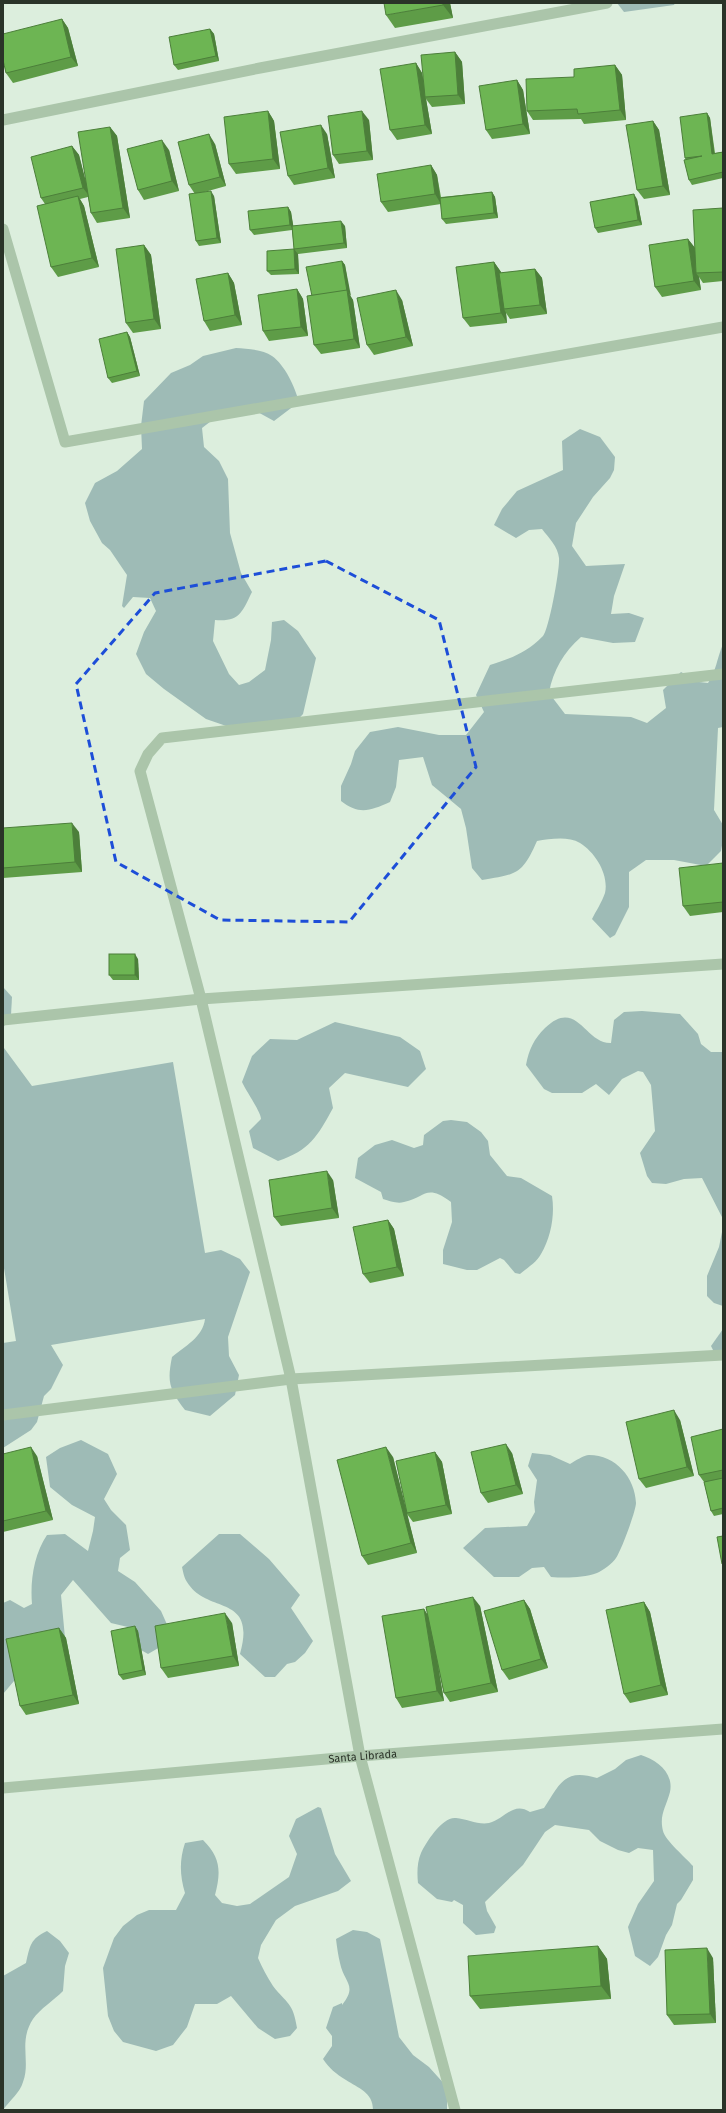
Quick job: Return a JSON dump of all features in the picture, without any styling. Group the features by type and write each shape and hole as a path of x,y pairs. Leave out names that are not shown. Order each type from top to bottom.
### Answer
{"street":[{"path":"3,120 260,68 607,3"},
{"path":"3,229 65,442 723,327"},
{"path":"455,2110 360,1756 292,1378 201,999 140,771 148,754 162,738 723,674"},
{"path":"3,1020 201,999 723,964"},
{"path":"3,1415 292,1378 723,1355"},
{"name":"Santa Librada","path":"3,1788 360,1756 723,1729"}],"highlighted area":[{"path":"326,561 439,620 476,767 349,922 220,920 116,862 76,684 155,593"}],"shaded area":[{"path":"617,3 675,3 674,5 624,12"},
{"path":"236,348 264,352 277,360 289,377 299,402 274,421 254,410 228,408 202,428 204,447 219,461 228,479 230,533 241,573 252,592 246,605 239,614 230,619 215,620 213,641 229,674 239,685 249,682 265,670 271,640 272,622 284,620 298,631 316,658 303,714 293,725 235,729 206,719 146,674 136,654 144,632 156,611 150,598 133,597 124,608 122,606 127,575 110,550 102,543 90,521 85,503 95,483 117,471 142,449 141,426 144,401 171,373 190,365 203,356"},
{"path":"580,429 600,437 615,457 614,470 610,478 593,497 576,523 572,546 586,566 625,564 614,596 611,614 629,613 644,618 635,642 613,643 581,637 564,655 556,669 549,693 565,714 631,717 647,723 666,708 663,690 681,672 699,682 708,683 713,674 723,644 723,727 718,728 714,810 723,825 721,851 706,866 674,860 646,860 629,872 629,907 615,935 610,938 592,919 604,896 606,886 600,865 586,847 570,839 548,839 537,841 527,861 517,871 511,874 482,880 472,868 466,828 461,809 432,785 423,757 399,760 396,787 390,802 376,808 359,810 341,801 341,786 355,751 370,732 398,727 439,735 466,735 484,712 476,695 490,665 505,660 531,647 543,636 551,611 556,586 559,564 557,550 542,529 529,530 516,538 494,525 502,509 517,491 563,470 562,441"},
{"path":"3,987 12,997 11,1015 3,1028"},
{"path":"642,1011 680,1014 698,1034 701,1044 711,1052 723,1052 723,1219 702,1178 684,1179 666,1184 652,1183 647,1176 640,1153 655,1131 651,1085 643,1072 638,1071 622,1079 609,1095 596,1084 582,1093 552,1093 544,1089 526,1065 530,1049 535,1040 545,1028 556,1020 565,1017 573,1019 594,1037 611,1043 614,1020 624,1012"},
{"path":"335,1022 400,1037 420,1051 426,1069 408,1087 345,1073 329,1088 333,1108 317,1135 305,1147 289,1157 278,1161 253,1148 249,1131 261,1119 259,1112 242,1082 252,1056 270,1039 297,1040"},
{"path":"3,1044 4,1048 32,1086 173,1062 205,1253 221,1250 240,1259 250,1272 228,1337 229,1356 239,1375 235,1395 210,1416 185,1410 173,1391 170,1379 172,1357 197,1336 204,1325 205,1319 51,1345 63,1365 51,1389 44,1396 37,1422 31,1430 3,1448 3,1343 16,1341 3,1262"},
{"path":"451,1120 467,1122 481,1132 488,1141 490,1155 507,1176 521,1178 552,1196 553,1211 550,1233 537,1260 520,1274 515,1273 504,1260 500,1258 477,1270 467,1270 443,1264 443,1250 452,1222 451,1202 436,1193 426,1193 411,1200 399,1203 383,1199 381,1192 355,1178 358,1158 375,1145 392,1140 414,1148 423,1145 424,1135 443,1121"},
{"path":"723,1227 723,1306 714,1303 707,1296 707,1276 719,1247"},
{"path":"723,1329 723,1361 714,1352 711,1346"},
{"path":"81,1440 108,1454 117,1474 104,1499 111,1510 126,1525 130,1550 120,1558 118,1571 135,1582 161,1611 169,1629 167,1643 148,1654 141,1650 132,1628 111,1623 73,1580 61,1595 65,1638 21,1661 14,1681 3,1694 3,1603 10,1600 24,1608 32,1604 32,1577 36,1559 47,1535 65,1534 88,1551 95,1517 72,1505 50,1487 46,1457 60,1448"},
{"path":"532,1453 550,1455 570,1464 587,1455 599,1456 608,1459 615,1464 628,1477 635,1494 636,1503 634,1514 625,1540 616,1558 599,1572 580,1577 551,1577 544,1567 532,1568 519,1577 494,1577 463,1548 485,1528 527,1526 535,1512 534,1502 537,1480 528,1466"},
{"path":"219,1534 240,1534 269,1559 300,1595 291,1608 313,1641 305,1653 295,1662 287,1664 275,1677 265,1677 240,1654 243,1635 242,1622 236,1613 206,1599 196,1592 185,1579 182,1567"},
{"path":"641,1755 653,1760 667,1773 671,1785 662,1816 663,1831 672,1844 693,1866 693,1880 677,1904 672,1925 666,1935 658,1957 650,1966 635,1956 628,1927 638,1904 654,1881 653,1850 638,1848 629,1853 618,1850 600,1841 589,1830 555,1825 545,1832 523,1865 485,1902 487,1911 496,1927 494,1933 476,1935 463,1923 463,1905 454,1900 452,1902 437,1899 418,1883 417,1876 421,1853 441,1825 451,1818 489,1823 514,1810 524,1809 530,1812 544,1808 564,1780 577,1775 586,1775 597,1778 615,1769 626,1760"},
{"path":"318,1807 321,1808 335,1854 351,1881 338,1891 295,1906 276,1920 261,1945 258,1958 273,1986 289,2004 294,2013 297,2028 290,2036 275,2039 258,2028 231,1996 217,2004 195,2004 187,2027 173,2045 156,2051 123,2042 114,2031 108,2016 103,1968 114,1938 123,1926 137,1915 149,1910 176,1910 185,1893 181,1868 185,1843 203,1840 213,1853 219,1872 215,1895 222,1903 237,1906 250,1904 289,1877 297,1854 289,1836 296,1819"},
{"path":"353,1930 367,1932 380,1939 399,2037 413,2055 429,2067 447,2087 447,2110 373,2110 368,2095 360,2088 342,2078 323,2059 332,2046 332,2036 326,2028 333,2007 342,2003 342,2005 349,1993 348,1984 340,1963 336,1939"},
{"path":"47,1931 60,1941 69,1953 65,1966 63,1991 43,2008 33,2019 26,2036 26,2067 22,2086 3,2110 3,1976 26,1963 34,1940"}],"building":[{"path":"384,3 443,3 443,5 386,15"},
{"path":"62,19 71,57 6,73 3,60 3,34"},
{"path":"210,29 216,56 174,65 169,37"},
{"path":"455,52 458,95 425,97 421,55"},
{"path":"416,63 425,125 390,130 380,69"},
{"path":"615,65 620,110 578,114 577,109 527,111 526,79 574,77 574,69"},
{"path":"517,80 523,124 486,130 479,86"},
{"path":"268,111 273,159 229,164 224,117"},
{"path":"362,111 367,151 333,155 328,116"},
{"path":"707,113 712,154 723,152 723,172 689,180 684,160 702,156 685,158 680,117"},
{"path":"653,121 663,186 637,190 626,125"},
{"path":"321,125 328,168 288,176 280,132"},
{"path":"110,127 123,208 91,213 78,132"},
{"path":"209,134 220,177 189,185 178,142"},
{"path":"162,140 172,181 138,190 127,149"},
{"path":"72,146 83,188 41,198 31,157"},
{"path":"431,165 435,194 381,202 377,174"},
{"path":"211,191 217,238 196,241 189,194"},
{"path":"492,192 494,213 442,219 440,198"},
{"path":"634,194 638,220 595,228 590,202"},
{"path":"78,196 92,258 51,267 37,206"},
{"path":"288,207 290,225 250,230 248,211"},
{"path":"723,208 723,272 696,273 693,210"},
{"path":"341,221 344,243 294,249 292,226"},
{"path":"688,239 694,281 655,287 649,245"},
{"path":"144,245 154,319 126,323 116,249"},
{"path":"294,249 295,269 267,271 267,251"},
{"path":"342,261 347,291 312,296 306,267"},
{"path":"494,262 501,313 463,318 456,267"},
{"path":"535,269 540,305 504,309 499,273"},
{"path":"228,273 235,315 204,321 196,279"},
{"path":"297,289 301,327 263,331 258,295"},
{"path":"347,290 354,339 314,345 307,296"},
{"path":"396,290 406,337 367,345 357,298"},
{"path":"127,332 137,371 108,378 99,339"},
{"path":"72,823 75,862 3,868 3,828"},
{"path":"723,863 723,902 683,906 679,868"},
{"path":"109,954 135,954 135,975 109,975"},
{"path":"327,1171 332,1208 274,1217 269,1180"},
{"path":"388,1220 397,1267 363,1274 353,1227"},
{"path":"674,1410 687,1467 639,1479 626,1422"},
{"path":"723,1429 723,1470 699,1475 691,1437"},
{"path":"506,1444 516,1485 481,1493 471,1452"},
{"path":"31,1447 46,1511 3,1521 3,1454"},
{"path":"386,1447 411,1543 362,1556 337,1460"},
{"path":"435,1452 446,1505 407,1513 396,1461"},
{"path":"723,1478 723,1508 711,1511 704,1482"},
{"path":"723,1536 723,1564 722,1564 717,1537"},
{"path":"473,1597 491,1683 444,1693 426,1607"},
{"path":"524,1600 541,1659 502,1670 484,1611"},
{"path":"644,1602 661,1685 624,1694 606,1610"},
{"path":"424,1609 437,1691 396,1698 382,1616"},
{"path":"225,1613 233,1656 161,1668 155,1626"},
{"path":"135,1626 143,1670 119,1675 111,1631"},
{"path":"59,1628 73,1695 20,1706 6,1639"},
{"path":"598,1946 601,1986 470,1996 468,1956"},
{"path":"707,1948 710,2014 667,2015 665,1950"}]}
